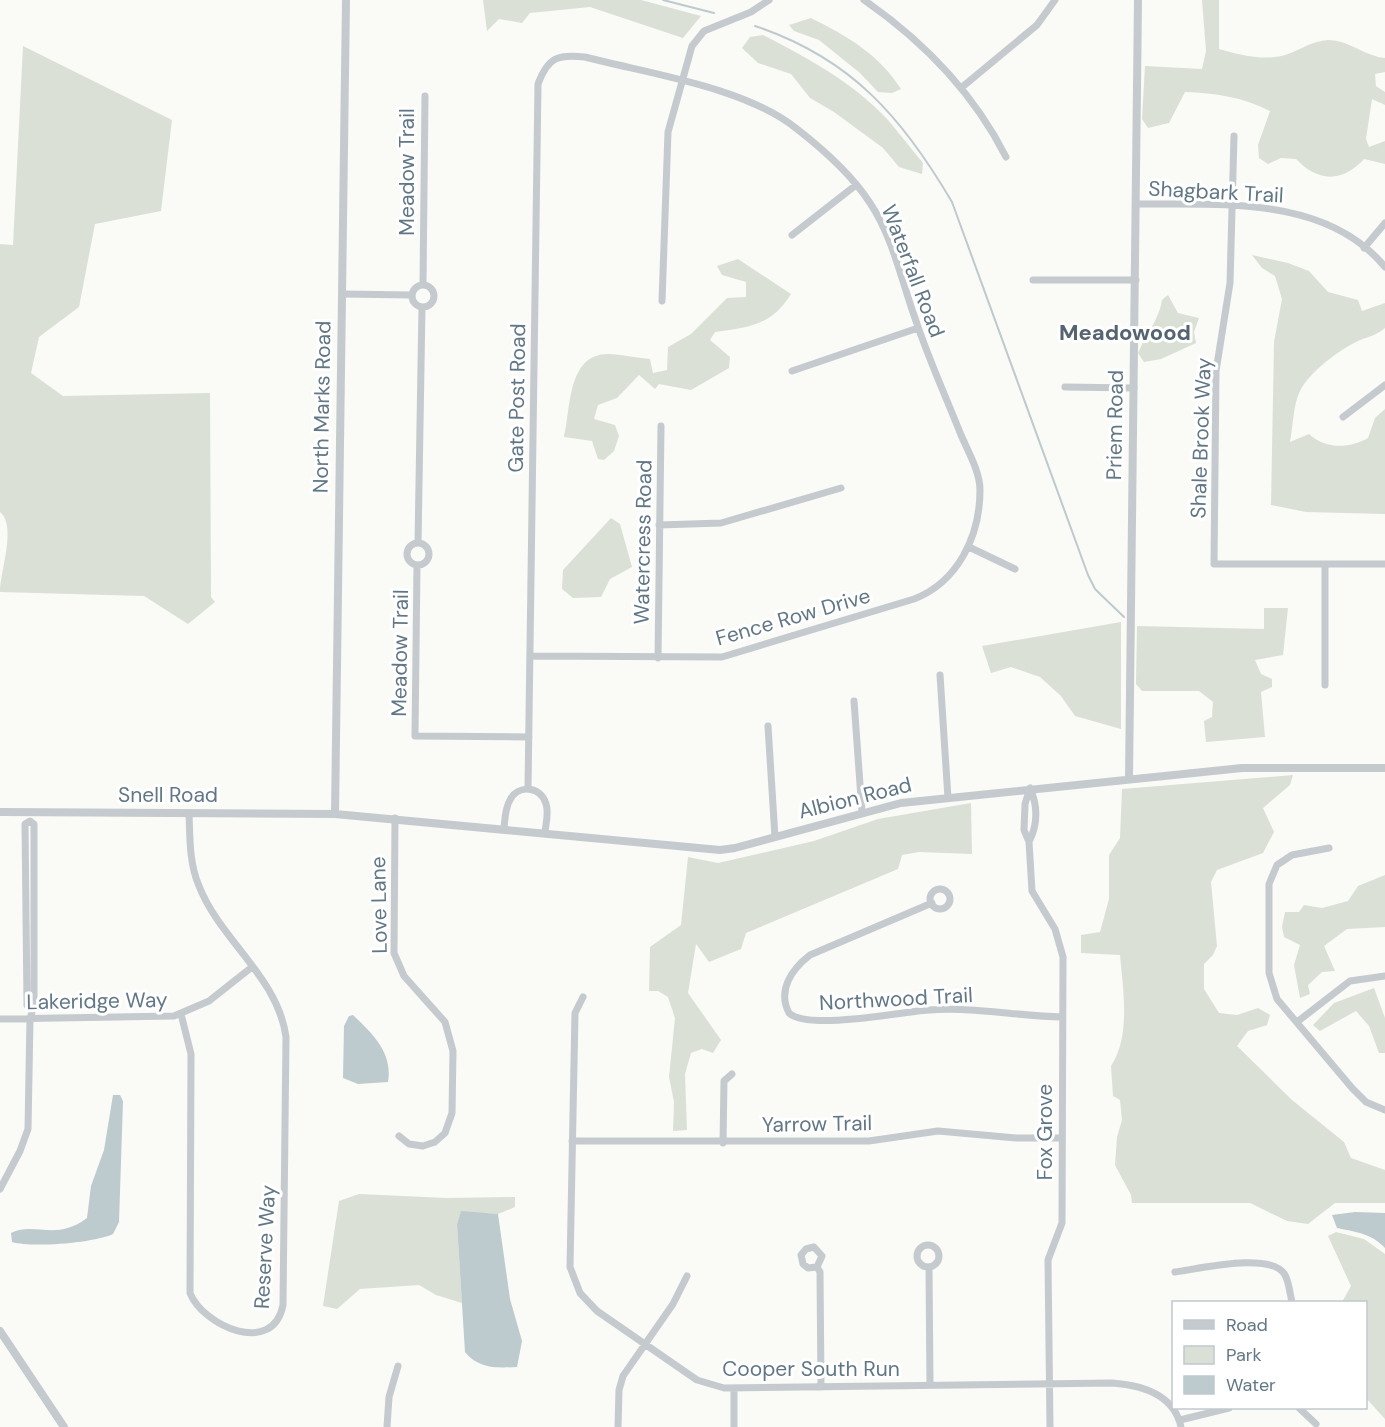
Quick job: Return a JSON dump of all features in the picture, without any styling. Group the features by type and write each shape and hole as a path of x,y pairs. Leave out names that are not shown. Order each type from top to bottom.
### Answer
{"street":[{"name":"North Marks Road","path":"335,814 346,0"},
{"path":"662,301 668,132 680,81 692,46 704,30 751,12 769,0"},
{"path":"864,0 919,43 961,88 981,112 1006,157"},
{"path":"961,88 1037,25 1054,0"},
{"name":"Priem Road","path":"1129,779 1138,0"},
{"name":"Gate Post Road","path":"528,789 538,84 544,67 563,55 598,60"},
{"name":"Waterfall Road","path":"598,60 762,105 810,139 856,185 871,204 886,236 918,328 981,488 977,518 969,547"},
{"name":"Meadow Trail","path":"418,543 422,307 430,304 434,295 432,288 423,285 424,96"},
{"name":"Shale Brook Way","path":"1234,136 1230,283 1216,371 1214,564 1325,564"},
{"path":"792,235 856,185"},
{"name":"Shagbark Trail","path":"1136,204 1266,207 1290,212 1334,228 1364,248 1385,267"},
{"path":"1364,248 1385,223"},
{"path":"1033,280 1136,280"},
{"path":"422,307 413,302 412,295 416,287 423,285"},
{"path":"342,294 412,295"},
{"path":"792,371 918,328"},
{"path":"1344,417 1385,385"},
{"path":"1065,387 1134,388"},
{"name":"Watercress Road","path":"658,658 661,426"},
{"path":"658,525 721,523 841,488"},
{"name":"Meadow Trail","path":"418,543 426,547 429,554 424,563 417,565 410,561 407,555 410,546 418,543"},
{"path":"969,547 1015,569"},
{"name":"Fence Row Drive","path":"530,656 707,658 729,655 926,595 952,574 969,547"},
{"path":"1325,685 1325,564 1385,564"},
{"name":"Meadow Trail","path":"417,565 415,736 529,737"},
{"path":"940,675 948,798"},
{"path":"854,701 862,812"},
{"path":"768,726 776,837"},
{"name":"Albion Road","path":"335,814 504,828 714,850 735,848 901,803 1242,768 1385,768"},
{"name":"Fox Grove","path":"1030,788 1036,802 1035,830 1029,842 1032,891 1055,929 1063,957 1062,1222 1048,1260 1050,1427"},
{"path":"504,828 511,798 518,791 528,789 540,793 546,802 545,832"},
{"name":"Snell Road","path":"0,812 30,816 189,813 335,814"},
{"name":"Reserve Way","path":"181,1014 191,1054 190,1293 198,1307 214,1322 246,1333 259,1333 276,1322 283,1305 287,1047 280,1013 272,995 210,908 199,887 192,865 189,813"},
{"path":"0,1189 20,1152 28,1129 30,1019 34,1005 34,824 30,816"},
{"name":"Love Lane","path":"395,818 394,953 404,976 446,1022 453,1051 452,1113 446,1133 435,1142 423,1146 409,1144 399,1136"},
{"path":"1329,848 1292,855 1277,865 1269,884 1269,973 1277,999 1352,1088 1366,1102 1385,1110"},
{"name":"Northwood Trail","path":"932,903 810,955 801,962 787,984 785,1001 789,1013 803,1020 963,1009 1062,1017"},
{"name":"Lakeridge Way","path":"0,1019 149,1018 181,1014 209,1001 252,967"},
{"path":"1297,1022 1350,981 1385,976"},
{"name":"Cooper South Run","path":"582,997 575,1013 572,1277 588,1303 644,1345 697,1380 715,1387 734,1389 930,1385 1139,1385 1156,1393 1180,1424"},
{"path":"723,1143 724,1080 732,1074"},
{"name":"Yarrow Trail","path":"572,1141 723,1143 869,1141 938,1131 1016,1137 1062,1137"},
{"path":"1175,1272 1259,1261 1277,1267 1285,1274 1292,1301"},
{"path":"818,1267 821,1387"},
{"path":"929,1267 930,1385"},
{"path":"618,1427 621,1383 673,1304 687,1276"},
{"path":"0,1331 64,1427"},
{"path":"387,1427 389,1397 398,1366"},
{"path":"734,1389 734,1427"},
{"path":"1180,1424 1223,1409"},
{"path":"1301,1409 1316,1424"}],"green space":[{"path":"483,0 641,0 701,16 683,38 590,7 530,13 522,23 499,19 487,31"},
{"path":"1202,0 1219,0 1219,49 1262,58 1288,54 1328,40 1385,58 1385,72 1375,74 1376,86 1385,92 1385,105 1372,99 1366,139 1369,147 1385,141 1385,164 1364,159 1347,172 1330,177 1313,172 1296,159 1281,158 1268,164 1259,158 1258,145 1270,111 1249,102 1218,95 1185,92 1169,123 1148,128 1142,119 1145,66 1202,69 1206,51"},
{"path":"811,18 861,47 883,66 901,89 892,93 878,92 860,73 819,40 794,31 789,25"},
{"path":"763,35 830,72 875,107 923,163 922,174 899,167 883,148 834,112 810,98 791,74 758,63 742,48 750,37"},
{"path":"23,46 172,120 161,211 95,224 79,307 39,337 31,373 63,396 210,393 211,597 215,602 188,624 144,596 0,592 7,527 0,512 0,244 13,245"},
{"path":"1252,255 1288,263 1309,271 1328,292 1358,300 1362,311 1385,303 1385,328 1340,351 1324,363 1304,384 1296,403 1290,442 1309,434 1330,445 1345,446 1361,442 1368,438 1375,418 1385,409 1385,514 1306,512 1271,505 1274,342 1282,299 1275,276 1262,268"},
{"path":"738,259 791,294 776,312 759,323 715,332 710,340 730,357 729,368 691,390 659,384 655,389 639,375 617,398 598,405 594,419 615,425 619,436 614,451 604,460 598,459 592,441 564,437 573,385 585,363 595,356 613,354 650,359 653,373 667,370 668,347 691,334 727,298 746,297 746,282 722,275 717,266"},
{"path":"1168,295 1178,313 1199,318 1194,332 1196,343 1161,359 1144,362 1138,353 1155,321 1162,300"},
{"path":"611,518 620,524 632,567 610,579 601,597 573,598 562,589 563,570"},
{"path":"1264,608 1288,608 1283,655 1255,660 1261,674 1272,679 1272,687 1261,692 1265,737 1206,742 1204,721 1212,717 1213,702 1199,691 1142,691 1136,684 1137,626 1264,629"},
{"path":"1121,622 1121,729 1075,716 1061,696 1040,677 1011,667 991,673 982,646"},
{"path":"1293,775 1290,785 1263,808 1274,832 1263,853 1217,870 1211,882 1217,946 1213,955 1204,964 1204,989 1219,1013 1237,1015 1258,1008 1270,1015 1267,1025 1248,1031 1237,1046 1292,1100 1344,1142 1351,1158 1385,1170 1385,1203 1335,1203 1308,1224 1287,1221 1250,1203 1132,1203 1131,1195 1115,1165 1117,1137 1122,1120 1120,1100 1113,1096 1111,1066 1121,1041 1123,1027 1124,997 1120,955 1081,953 1081,935 1100,932 1109,899 1109,855 1120,838 1122,789"},
{"path":"971,803 972,854 919,852 902,855 898,869 746,933 741,949 709,962 696,944 688,993 721,1040 713,1053 702,1049 691,1053 685,1074 687,1130 673,1131 674,1102 669,1077 675,1018 668,997 658,991 649,991 650,947 681,925 688,857 718,863 814,841 878,819"},
{"path":"1385,875 1385,927 1347,929 1324,946 1335,971 1322,972 1308,985 1310,994 1300,998 1294,965 1300,945 1284,937 1282,927 1285,912 1299,912 1304,905 1322,908 1348,901 1358,886"},
{"path":"1374,988 1385,1018 1385,1053 1379,1053 1369,1026 1356,1011 1320,1031 1313,1025 1334,1003"},
{"path":"359,1194 446,1198 515,1197 515,1207 498,1214 461,1212 457,1224 462,1303 436,1295 419,1285 360,1289 337,1309 323,1306 339,1201"},
{"path":"1336,1232 1364,1239 1385,1254 1385,1419 1367,1399 1367,1301 1343,1301 1351,1286 1328,1236"}],"water":[{"path":"353,1015 380,1045 387,1062 388,1082 358,1084 343,1078 344,1026 349,1016"},
{"path":"113,1095 120,1095 123,1101 119,1222 113,1234 63,1244 34,1245 12,1242 11,1233 20,1230 65,1229 87,1218 91,1186 104,1150"},
{"path":"461,1211 498,1214 510,1299 522,1341 517,1367 495,1367 482,1364 470,1358 465,1352 457,1224"},
{"path":"1355,1212 1385,1213 1385,1248 1369,1236 1337,1228 1332,1215"}],"waterway":[{"path":"663,0 714,13"},
{"path":"755,26 789,39 846,73 893,117 933,171 952,202 1088,575 1095,589 1124,617"}],"district":[{"name":"Meadowood","path":"1125,332"}]}
